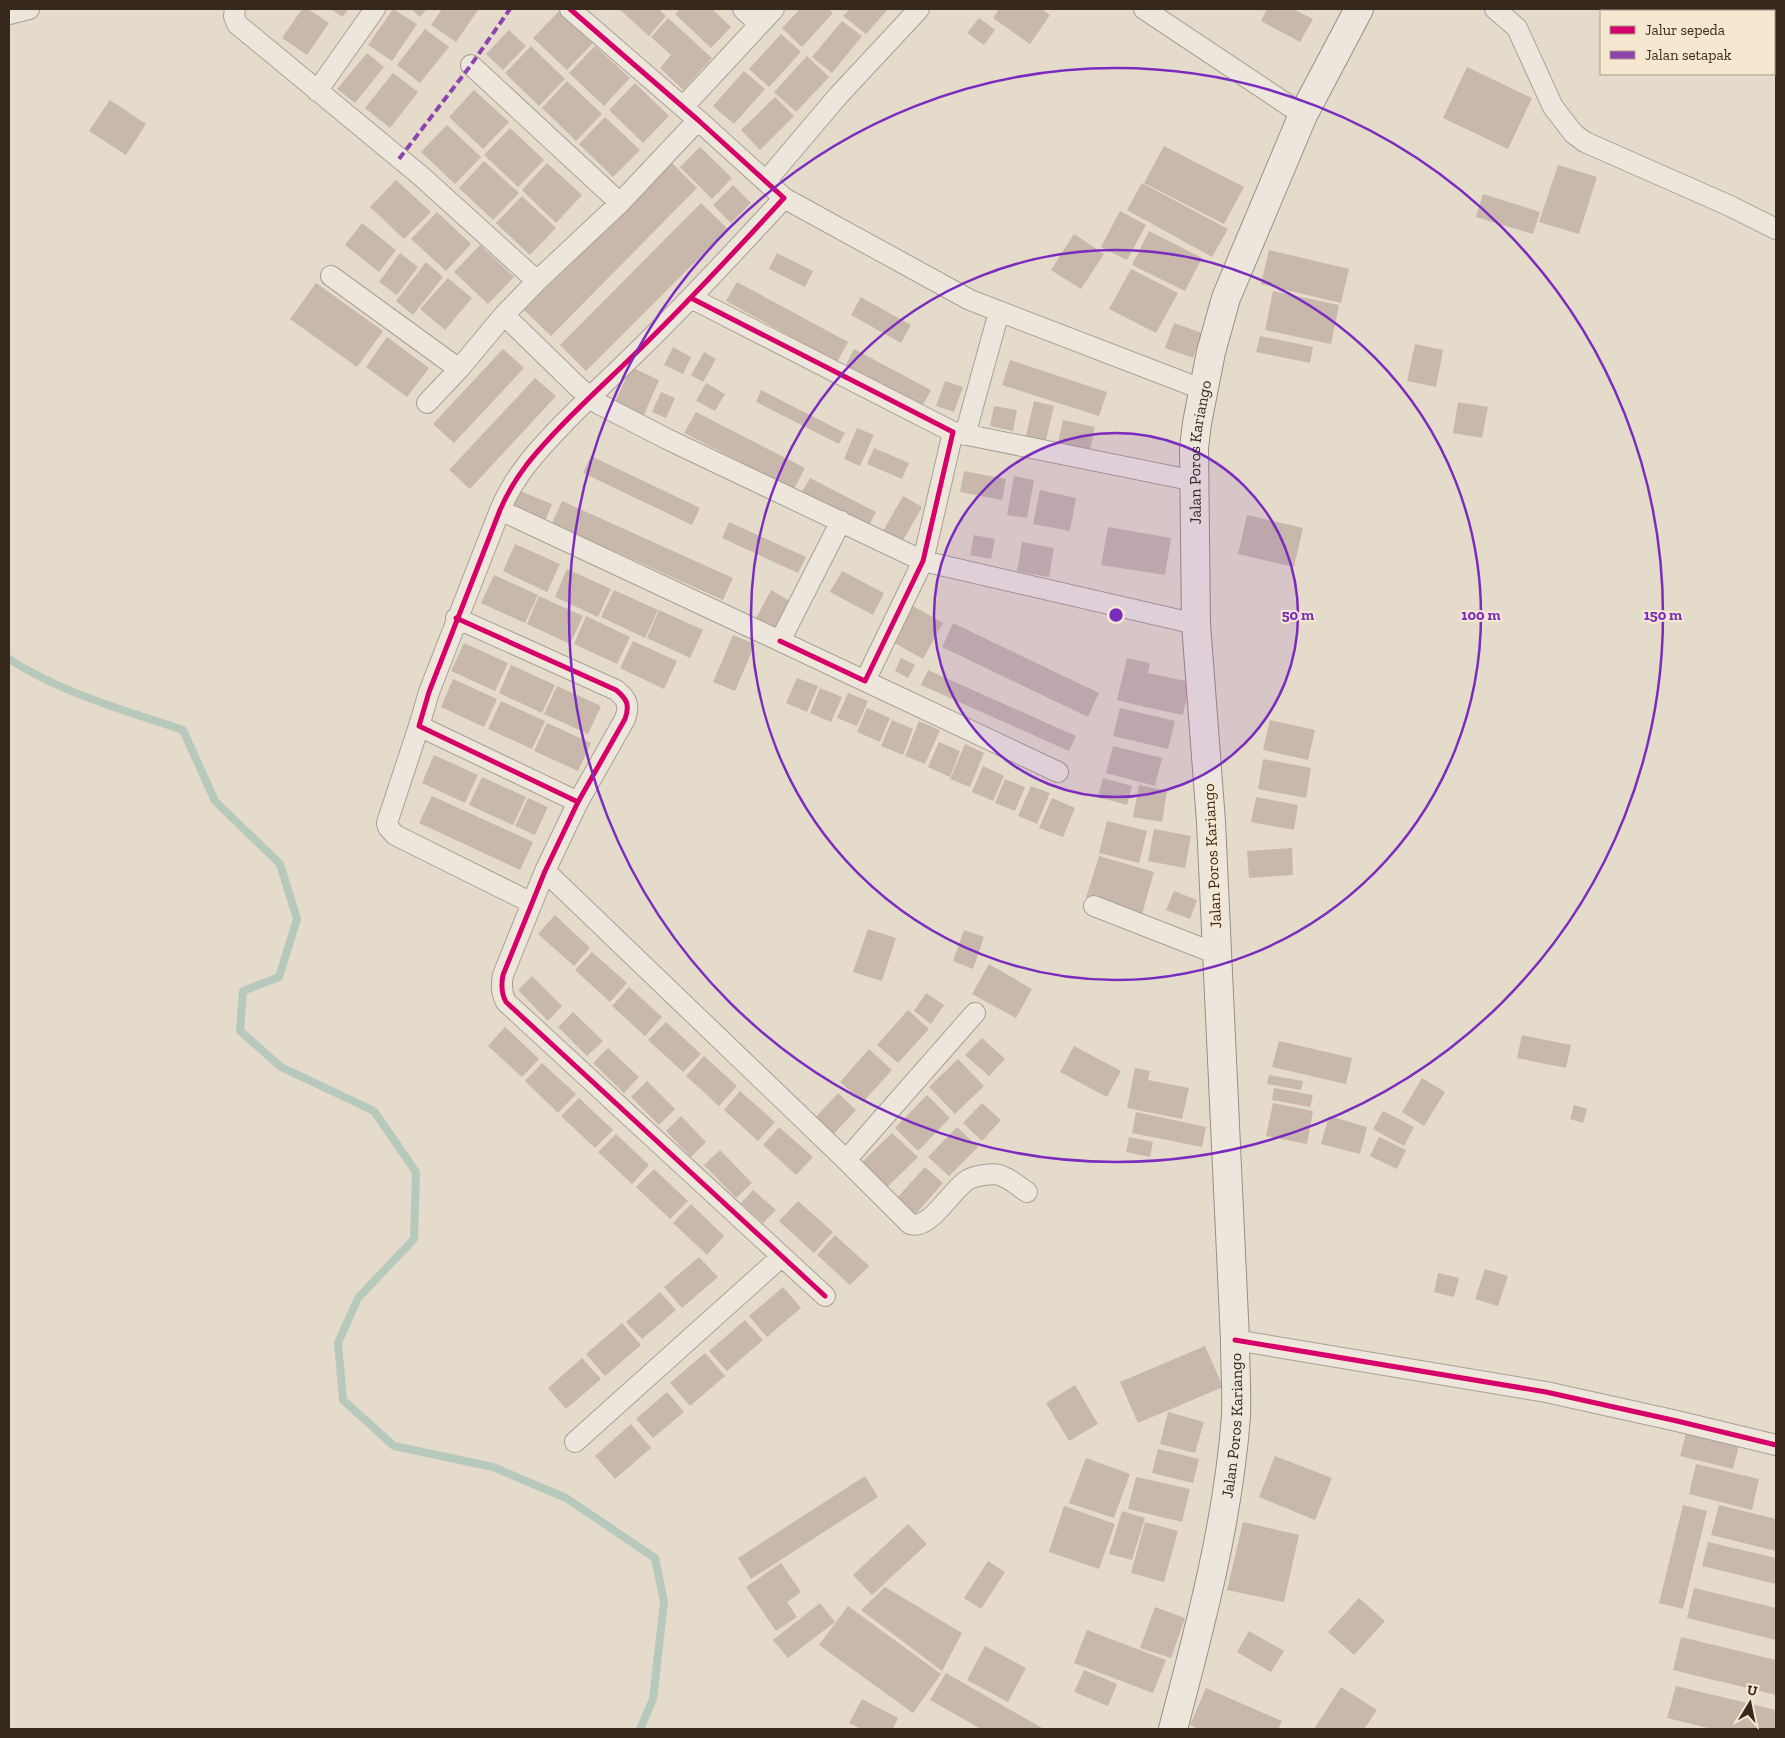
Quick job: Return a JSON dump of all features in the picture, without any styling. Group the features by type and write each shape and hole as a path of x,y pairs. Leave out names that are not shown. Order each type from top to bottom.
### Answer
{"main road":[{"name":"Jalan Poros Kariango","path":"1173,1729 1215,1559 1231,1468 1236,1414 1235,1340 1218,954 1211,822 1196,624 1194,448 1211,352 1226,298 1303,115 1359,9"}],"street":[{"path":"9,14 29,9"},
{"path":"234,9 237,24 421,176 537,281"},
{"path":"317,91 375,9"},
{"path":"570,9 698,120 784,198 970,300 1204,390"},
{"path":"743,9 759,24"},
{"path":"683,107 774,9"},
{"path":"766,181 838,96 919,9"},
{"path":"1144,9 1173,16 1303,115"},
{"path":"1494,9 1517,28 1553,107 1574,134 1584,142 1730,206 1776,229"},
{"path":"471,65 620,203"},
{"path":"426,403 459,369 537,281 620,203 698,120"},
{"path":"532,903 395,835 388,828 387,823 419,726 428,692 507,493 529,460 589,397 691,298 784,198"},
{"path":"331,276 459,369"},
{"path":"691,298 959,433 1195,481"},
{"path":"865,681 924,561 959,433 998,312"},
{"path":"504,316 589,397 667,439 924,561 1196,624"},
{"path":"500,510 1058,772"},
{"path":"780,641 841,521"},
{"path":"456,618 616,690 624,696 628,704 625,718 578,802 545,871 503,975 502,991 506,1002 825,1296"},
{"path":"419,726 578,802"},
{"path":"545,871 846,1160 910,1224 921,1224 938,1211 950,1194 967,1180 977,1177 988,1174 1003,1176 1027,1192"},
{"path":"1094,906 1218,954"},
{"path":"846,1160 975,1013"},
{"path":"576,1442 781,1257"},
{"path":"1235,1340 1546,1392 1776,1445"}],"building":[{"path":"302,9 308,9 329,23 307,55 282,38"},
{"path":"331,9 349,9 342,17"},
{"path":"393,9 417,24 392,61 368,45"},
{"path":"411,9 427,9 420,17"},
{"path":"442,9 478,10 456,42 431,25"},
{"path":"619,9 658,9 666,16 649,36"},
{"path":"680,9 712,9 731,27 711,48 675,14"},
{"path":"800,9 829,9 833,13 802,47 782,28"},
{"path":"850,9 888,9 866,34 843,16"},
{"path":"999,9 1041,9 1050,15 1030,44 993,18"},
{"path":"1267,9 1293,9 1313,19 1300,42 1261,21"},
{"path":"559,11 593,43 567,70 533,38"},
{"path":"668,18 712,58 683,90 660,68 671,55 651,37"},
{"path":"979,18 995,30 984,45 967,33"},
{"path":"842,21 862,36 832,73 812,57"},
{"path":"425,29 449,47 420,83 397,65"},
{"path":"509,30 526,46 503,70 486,54"},
{"path":"781,34 801,52 769,87 749,69"},
{"path":"531,46 565,79 539,106 505,73"},
{"path":"595,46 630,78 604,106 569,73"},
{"path":"367,53 384,67 355,103 337,89"},
{"path":"807,56 829,77 796,112 774,92"},
{"path":"1467,67 1532,98 1508,149 1443,118"},
{"path":"744,71 765,89 734,124 713,106"},
{"path":"393,73 418,92 390,128 365,108"},
{"path":"567,81 602,114 576,141 542,108"},
{"path":"635,83 669,116 643,143 609,110"},
{"path":"474,90 509,122 483,149 449,117"},
{"path":"775,97 794,116 760,150 741,130"},
{"path":"110,100 146,124 126,155 89,131"},
{"path":"605,117 640,150 613,177 579,144"},
{"path":"447,125 481,157 455,184 421,152"},
{"path":"510,128 544,160 518,187 484,155"},
{"path":"1164,146 1244,187 1224,224 1144,183"},
{"path":"700,147 732,178 712,199 680,167"},
{"path":"484,161 519,193 493,220 459,188"},
{"path":"671,162 697,188 551,336 524,310"},
{"path":"547,163 582,195 556,223 522,190"},
{"path":"1558,165 1597,177 1579,234 1539,222"},
{"path":"396,180 431,212 404,239 370,207"},
{"path":"1142,183 1228,229 1212,257 1127,210"},
{"path":"733,185 751,203 731,223 713,205"},
{"path":"1483,194 1540,212 1533,234 1476,217"},
{"path":"522,196 556,228 530,255 496,223"},
{"path":"701,203 728,229 586,371 560,345"},
{"path":"1120,211 1146,225 1127,260 1101,247"},
{"path":"437,212 471,244 446,271 411,239"},
{"path":"362,223 396,250 379,272 345,245"},
{"path":"1149,231 1202,258 1185,291 1132,265"},
{"path":"1074,234 1104,254 1081,289 1051,270"},
{"path":"480,245 514,277 488,304 454,272"},
{"path":"1269,250 1349,269 1341,303 1261,284"},
{"path":"400,253 418,267 397,295 379,282"},
{"path":"777,253 813,271 805,287 769,269"},
{"path":"426,262 443,277 413,315 396,301"},
{"path":"1131,269 1178,293 1156,333 1109,309"},
{"path":"448,278 472,298 445,330 420,309"},
{"path":"737,282 848,342 837,362 726,301"},
{"path":"316,283 383,331 357,367 290,319"},
{"path":"1273,291 1339,305 1331,344 1265,330"},
{"path":"861,297 911,325 901,343 851,315"},
{"path":"1174,323 1202,333 1193,358 1165,348"},
{"path":"1260,336 1313,347 1310,363 1256,352"},
{"path":"387,337 429,368 407,397 366,367"},
{"path":"1415,344 1443,350 1436,387 1407,381"},
{"path":"673,347 691,357 683,374 664,365"},
{"path":"503,349 524,368 454,443 433,424"},
{"path":"854,349 931,390 919,412 843,371"},
{"path":"704,352 716,359 703,382 691,375"},
{"path":"1010,360 1107,392 1099,416 1002,385"},
{"path":"631,367 659,380 643,417 614,404"},
{"path":"535,378 556,396 470,489 449,470"},
{"path":"945,381 963,387 954,412 936,406"},
{"path":"706,383 725,394 715,411 696,401"},
{"path":"761,390 845,433 839,444 756,402"},
{"path":"661,392 675,398 666,418 652,412"},
{"path":"1034,401 1054,406 1044,448 1024,444"},
{"path":"1458,402 1488,407 1482,438 1453,433"},
{"path":"994,406 1017,410 1013,431 990,426"},
{"path":"696,412 805,468 794,489 684,433"},
{"path":"1063,420 1095,427 1090,450 1058,443"},
{"path":"857,428 874,435 860,466 844,459"},
{"path":"874,448 909,463 902,479 867,464"},
{"path":"591,456 700,508 692,525 583,473"},
{"path":"964,471 1006,479 1002,500 960,492"},
{"path":"1014,476 1034,480 1027,518 1007,515"},
{"path":"810,478 876,512 867,529 800,495"},
{"path":"1040,490 1076,498 1070,531 1033,524"},
{"path":"520,491 552,504 543,526 511,514"},
{"path":"903,496 922,507 901,544 882,533"},
{"path":"562,501 733,578 723,600 552,523"},
{"path":"1247,515 1303,528 1294,567 1238,554"},
{"path":"729,522 806,557 798,573 722,538"},
{"path":"1108,527 1171,538 1165,575 1101,565"},
{"path":"974,535 995,539 991,559 970,555"},
{"path":"1022,542 1054,548 1049,577 1017,571"},
{"path":"515,544 560,564 547,592 503,571"},
{"path":"567,569 611,589 598,617 555,597"},
{"path":"842,571 884,593 873,615 830,592"},
{"path":"494,575 538,595 525,623 481,603"},
{"path":"614,590 658,610 645,638 601,617"},
{"path":"771,590 790,601 773,632 754,622"},
{"path":"539,596 583,616 570,644 527,624"},
{"path":"913,606 943,623 923,659 893,642"},
{"path":"659,610 703,630 690,658 647,638"},
{"path":"586,616 630,637 617,664 574,644"},
{"path":"953,623 1099,693 1088,717 942,647"},
{"path":"733,635 755,644 735,691 713,682"},
{"path":"633,641 677,661 664,689 620,668"},
{"path":"464,643 508,663 495,691 451,671"},
{"path":"901,658 915,665 908,678 895,671"},
{"path":"1127,658 1150,663 1148,673 1190,682 1183,715 1141,706 1142,698 1140,706 1117,700"},
{"path":"511,665 555,685 542,713 499,693"},
{"path":"928,670 1076,736 1069,751 921,685"},
{"path":"797,678 818,686 807,712 786,703"},
{"path":"453,679 497,699 484,727 441,707"},
{"path":"557,686 601,706 588,734 544,714"},
{"path":"820,688 842,697 831,722 810,713"},
{"path":"848,693 868,701 857,726 837,718"},
{"path":"501,701 545,721 532,749 488,729"},
{"path":"867,708 890,718 880,742 857,732"},
{"path":"1120,708 1175,721 1168,749 1113,736"},
{"path":"892,720 913,729 903,755 881,746"},
{"path":"1270,720 1315,730 1308,760 1263,750"},
{"path":"919,721 940,730 925,764 905,756"},
{"path":"547,723 591,743 578,771 534,751"},
{"path":"939,742 960,751 950,777 928,767"},
{"path":"965,744 984,753 970,787 950,779"},
{"path":"1113,746 1162,758 1155,786 1106,773"},
{"path":"434,755 478,775 465,803 422,783"},
{"path":"1263,759 1311,768 1306,798 1258,789"},
{"path":"983,766 1004,776 993,801 972,792"},
{"path":"482,777 526,797 513,825 469,805"},
{"path":"1103,778 1132,786 1127,805 1098,797"},
{"path":"1005,779 1025,787 1015,811 995,803"},
{"path":"1139,785 1167,791 1162,822 1133,817"},
{"path":"1031,786 1050,793 1037,824 1018,816"},
{"path":"432,796 533,842 520,870 419,823"},
{"path":"1256,797 1298,805 1294,830 1251,822"},
{"path":"528,798 548,807 535,835 515,826"},
{"path":"1052,798 1075,808 1063,837 1039,828"},
{"path":"1107,821 1147,831 1139,863 1099,853"},
{"path":"1154,829 1191,836 1185,868 1148,861"},
{"path":"1292,848 1293,875 1249,878 1247,851"},
{"path":"1099,856 1154,872 1142,914 1086,898"},
{"path":"1174,891 1197,900 1190,919 1166,910"},
{"path":"555,915 590,948 574,966 538,934"},
{"path":"868,929 896,938 882,981 853,972"},
{"path":"964,930 984,937 973,969 953,961"},
{"path":"592,952 627,983 610,1002 575,970"},
{"path":"989,964 1032,989 1016,1018 972,994"},
{"path":"532,976 562,1006 548,1021 518,990"},
{"path":"629,987 662,1017 645,1036 612,1006"},
{"path":"926,993 944,1005 931,1024 914,1011"},
{"path":"908,1010 929,1029 898,1063 877,1045"},
{"path":"573,1012 603,1041 587,1056 558,1027"},
{"path":"666,1022 701,1054 683,1072 648,1040"},
{"path":"505,1027 539,1059 522,1077 488,1046"},
{"path":"1522,1035 1571,1045 1566,1068 1517,1058"},
{"path":"982,1038 1005,1059 989,1076 965,1055"},
{"path":"1279,1041 1352,1058 1346,1084 1272,1067"},
{"path":"1074,1046 1121,1071 1107,1097 1060,1072"},
{"path":"608,1048 639,1077 624,1093 593,1063"},
{"path":"869,1049 892,1070 863,1102 840,1082"},
{"path":"704,1056 737,1086 719,1106 686,1076"},
{"path":"958,1059 984,1086 955,1114 929,1087"},
{"path":"542,1063 576,1094 558,1113 525,1081"},
{"path":"1135,1068 1150,1071 1148,1080 1189,1088 1182,1119 1127,1108"},
{"path":"1269,1075 1303,1081 1301,1090 1267,1084"},
{"path":"1422,1078 1445,1092 1424,1126 1402,1112"},
{"path":"647,1081 675,1109 659,1125 631,1097"},
{"path":"1274,1088 1313,1095 1310,1107 1272,1100"},
{"path":"740,1091 775,1122 758,1141 724,1110"},
{"path":"838,1093 856,1110 830,1138 812,1121"},
{"path":"927,1095 950,1118 918,1151 895,1128"},
{"path":"579,1098 613,1130 595,1148 561,1116"},
{"path":"982,1103 1001,1120 982,1141 963,1123"},
{"path":"1273,1103 1313,1111 1307,1144 1266,1136"},
{"path":"1574,1105 1587,1109 1583,1123 1570,1119"},
{"path":"1383,1111 1414,1127 1404,1146 1373,1129"},
{"path":"1136,1112 1206,1127 1202,1147 1132,1133"},
{"path":"681,1116 706,1142 691,1157 666,1131"},
{"path":"1329,1116 1367,1127 1360,1154 1321,1144"},
{"path":"779,1127 813,1157 796,1175 763,1145"},
{"path":"957,1127 978,1147 949,1176 928,1157"},
{"path":"892,1133 918,1157 883,1191 858,1166"},
{"path":"616,1134 649,1165 632,1184 598,1152"},
{"path":"1129,1137 1153,1142 1150,1157 1126,1152"},
{"path":"1379,1137 1406,1150 1397,1169 1370,1156"},
{"path":"720,1150 752,1183 736,1198 704,1165"},
{"path":"925,1167 943,1183 914,1216 895,1200"},
{"path":"654,1169 688,1201 670,1219 636,1187"},
{"path":"753,1190 776,1210 763,1223 741,1203"},
{"path":"798,1201 833,1232 814,1253 779,1221"},
{"path":"691,1204 724,1236 707,1255 673,1223"},
{"path":"835,1235 869,1266 850,1285 817,1255"},
{"path":"699,1257 718,1277 682,1308 664,1287"},
{"path":"1485,1269 1508,1276 1498,1306 1475,1299"},
{"path":"1438,1273 1459,1278 1454,1297 1434,1292"},
{"path":"783,1287 801,1308 767,1337 749,1316"},
{"path":"660,1292 676,1310 642,1339 626,1322"},
{"path":"745,1320 763,1340 727,1371 709,1351"},
{"path":"622,1323 641,1345 605,1376 586,1354"},
{"path":"1205,1346 1223,1387 1138,1423 1120,1382"},
{"path":"705,1353 725,1376 690,1406 670,1383"},
{"path":"582,1358 601,1379 566,1409 548,1388"},
{"path":"1075,1385 1098,1424 1069,1441 1046,1403"},
{"path":"667,1392 684,1412 653,1438 636,1419"},
{"path":"1168,1412 1204,1422 1195,1453 1160,1444"},
{"path":"631,1424 651,1448 615,1479 595,1456"},
{"path":"1688,1426 1741,1438 1733,1469 1680,1456"},
{"path":"1158,1449 1199,1459 1193,1483 1152,1473"},
{"path":"1275,1456 1332,1478 1315,1520 1259,1497"},
{"path":"1086,1458 1130,1474 1114,1518 1069,1503"},
{"path":"1696,1464 1759,1479 1752,1510 1689,1494"},
{"path":"865,1476 878,1497 751,1579 738,1558"},
{"path":"1136,1477 1190,1489 1182,1522 1128,1509"},
{"path":"1683,1505 1707,1511 1683,1609 1659,1603"},
{"path":"1719,1505 1776,1519 1776,1551 1711,1535"},
{"path":"1064,1506 1115,1524 1099,1569 1049,1552"},
{"path":"1122,1511 1145,1518 1132,1560 1109,1554"},
{"path":"1145,1522 1178,1531 1164,1582 1131,1573"},
{"path":"1243,1522 1299,1535 1284,1602 1227,1590"},
{"path":"908,1524 927,1544 872,1595 853,1575"},
{"path":"1708,1542 1776,1558 1776,1584 1702,1566"},
{"path":"988,1561 1005,1572 981,1609 964,1598"},
{"path":"781,1563 801,1592 787,1602 797,1617 776,1631 746,1587"},
{"path":"885,1587 962,1633 942,1671 861,1610"},
{"path":"1694,1588 1776,1608 1776,1640 1687,1618"},
{"path":"1359,1598 1385,1621 1354,1655 1328,1632"},
{"path":"820,1603 835,1622 788,1658 773,1640"},
{"path":"848,1606 941,1674 913,1713 819,1645"},
{"path":"1155,1607 1185,1618 1171,1658 1140,1648"},
{"path":"1087,1630 1166,1660 1153,1693 1074,1663"},
{"path":"1249,1631 1284,1651 1271,1672 1237,1652"},
{"path":"1681,1637 1776,1660 1776,1695 1673,1670"},
{"path":"985,1646 1026,1668 1008,1702 967,1680"},
{"path":"1084,1670 1117,1684 1108,1706 1074,1692"},
{"path":"946,1673 1044,1729 981,1729 930,1700"},
{"path":"1676,1686 1776,1710 1776,1729 1712,1729 1667,1718"},
{"path":"1341,1687 1377,1710 1364,1729 1314,1729"},
{"path":"1206,1688 1282,1721 1278,1729 1198,1729 1190,1725"},
{"path":"862,1699 898,1718 893,1729 861,1729 849,1723"}],"waterway":[{"path":"9,659 50,682 71,691 183,730 215,801 280,864 297,919 279,977 243,991 240,1031 281,1067 374,1111 416,1172 414,1239 358,1298 338,1343 343,1400 394,1446 493,1467 566,1498 655,1558 664,1602 653,1699 640,1729"}],"marked path":[{"path":"399,159 471,65 510,9"}],"cycle path":[{"path":"456,618 616,690 625,699 627,706 625,719 578,802 419,726 429,692 500,510 519,475 562,425 681,307 784,198 698,120 570,9"},
{"path":"691,298 953,432 923,561 865,681 780,641"},
{"path":"578,802 545,871 503,975 502,989 506,1002 825,1296"},
{"path":"1235,1340 1546,1392 1776,1445"}]}
